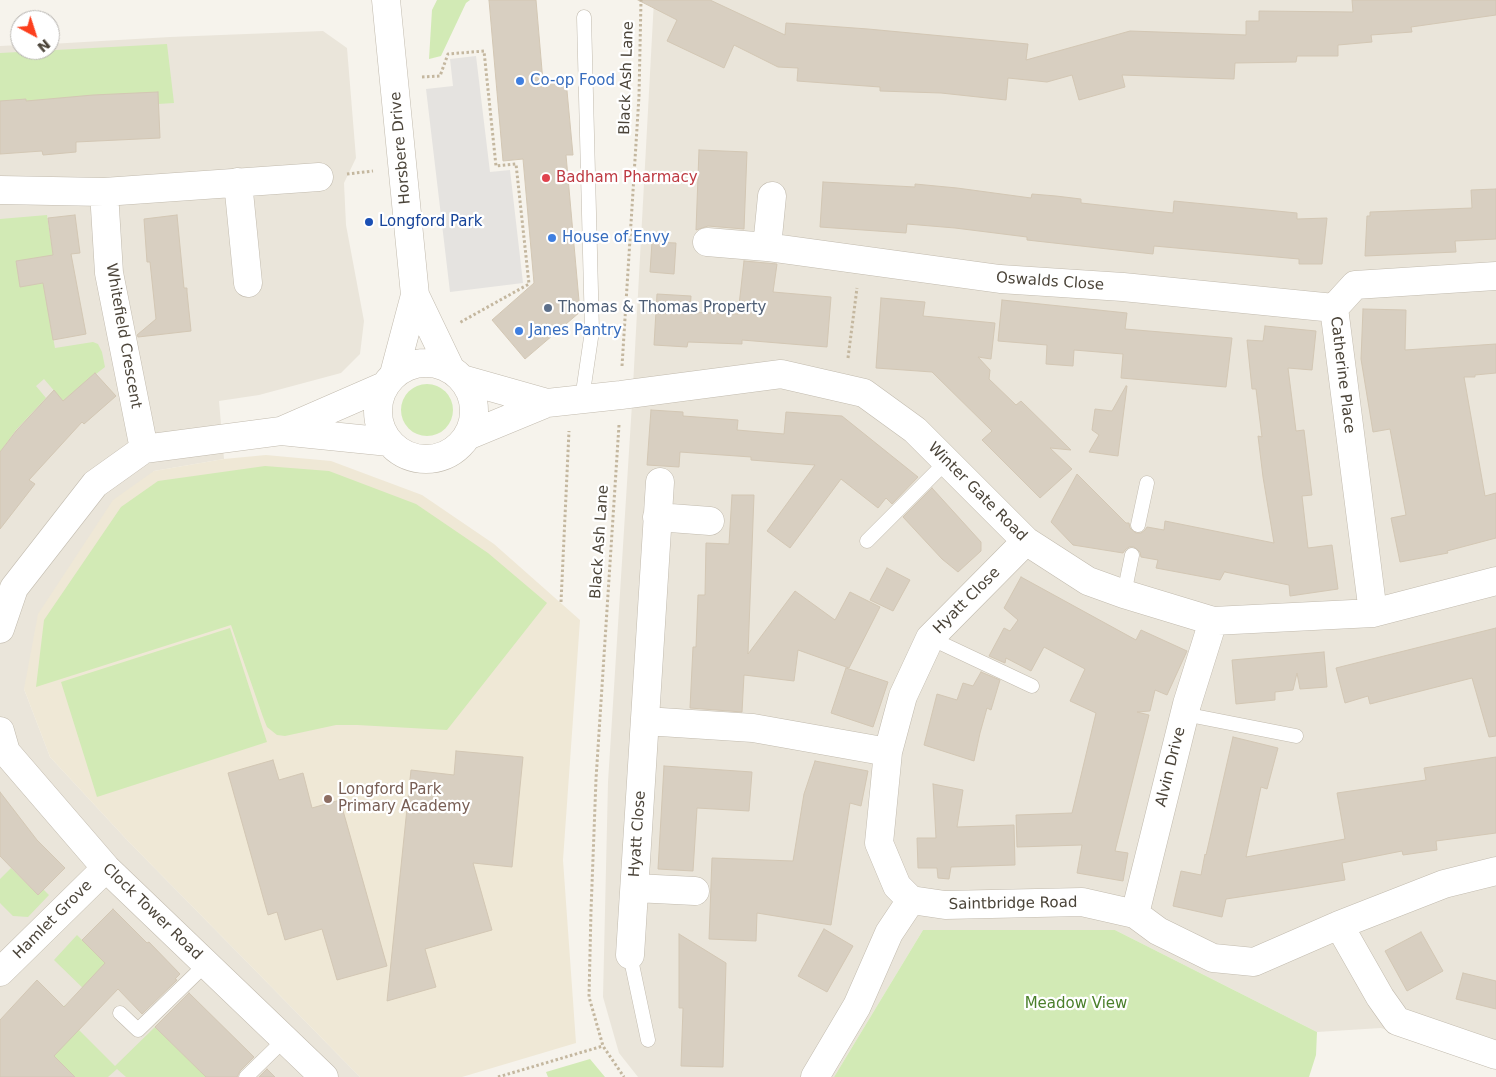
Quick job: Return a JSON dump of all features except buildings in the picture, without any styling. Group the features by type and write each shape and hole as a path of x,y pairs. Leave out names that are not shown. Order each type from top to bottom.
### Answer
{"street":[{"name":"Horsbere Drive","path":"386,0 415,295 435,336 457,374"},
{"path":"0,190 104,192 319,177"},
{"path":"238,182 248,283"},
{"name":"Whitefield Crescent","path":"104,192 109,273 144,449"},
{"path":"767,247 772,196"},
{"name":"Oswalds Close","path":"707,242 767,247 1000,279 1123,287 1334,308"},
{"name":"Catherine Place","path":"1373,613 1334,308 1355,285 1496,276"},
{"name":"Horsbere Drive","path":"389,380 415,295"},
{"path":"282,431 389,380 407,366 437,363 457,374 470,392 474,407 473,422 467,436 458,448 444,456 430,459 415,458 401,452 389,442 381,430 377,415 378,400 389,380"},
{"name":"Winter Gate Road","path":"457,374 567,401"},
{"name":"Winter Gate Road","path":"467,436 567,401 781,374 864,393 915,430 1026,541 1088,581 1213,621 1373,613 1496,581"},
{"path":"0,629 7,585 95,484 144,449 282,431 389,442"},
{"name":"Hyatt Close","path":"630,955 660,482"},
{"path":"658,517 710,521"},
{"name":"Hyatt Close","path":"911,900 897,886 879,843 888,752 903,696 930,638 1026,541"},
{"name":"Alvin Drive","path":"1135,914 1184,714 1213,621"},
{"path":"645,721 753,728 888,752"},
{"name":"Clock Tower Road","path":"0,731 6,752 106,868 324,1077"},
{"name":"Hamlet Grove","path":"0,972 106,868"},
{"name":"Saintbridge Road","path":"911,900 945,905 1082,902 1135,914 1158,931 1213,958 1254,962 1444,884 1496,871"},
{"name":"Hyatt Close","path":"635,888 695,892"},
{"path":"815,1077 857,1006 889,933 911,900"},
{"path":"1338,926 1380,997 1397,1021 1496,1055"}],"lane":[{"path":"567,401 592,331 584,17"},
{"path":"867,541 947,462"},
{"path":"1138,525 1147,483"},
{"path":"1124,594 1132,555"},
{"path":"930,638 1032,686"},
{"path":"1184,714 1296,736"},
{"path":"630,955 648,1040"},
{"path":"120,1014 138,1030 206,964"},
{"path":"246,1077 284,1039"}],"path":[{"name":"Black Ash Lane","path":"624,1077 603,1046 589,997 596,779 639,96 641,0"},
{"path":"428,76 440,76 448,54 484,51 496,166 516,164 529,284 435,336"},
{"path":"319,177 402,168"},
{"path":"844,389 861,260"},
{"path":"561,602 567,401"},
{"path":"498,1077 603,1046"}],"shaded area":[{"path":"654,0 1496,0 1496,1067 1381,1028 1317,1032 1115,930 923,930 834,1077 638,1077 619,1053 603,997 608,782 632,404"},
{"path":"323,31 347,48 356,158 344,183 346,225 364,321 360,354 341,373 259,395 219,401 224,459 154,471 24,689 50,757 128,841 360,1077 0,1077 0,46 10,46 10,60 60,60 60,43"},
{"path":"476,56 490,172 510,170 523,283 450,292 426,89 453,86 450,59"},
{"name":"Longford Park Primary Academy","path":"266,455 331,461 422,495 494,544 580,620 563,860 576,1043 462,1077 360,1077 128,841 50,757 24,689 38,614 113,500 154,471 224,459"}],"green space":[{"path":"437,0 470,0 466,3 441,56 429,59 432,10"},
{"path":"167,44 174,103 0,101 0,53 10,52 10,60 60,60 60,50"},
{"path":"47,215 53,256 16,261 20,286 43,283 55,348 93,342 98,344 102,352 105,367 95,373 63,401 44,379 36,386 46,398 16,430 0,452 0,219"},
{"path":"422,384 432,384 446,391 453,405 453,415 446,429 432,436 422,436 412,432 405,425 401,415 401,405 405,395 412,388"},
{"path":"265,466 329,471 416,504 488,553 547,603 447,730 336,725 285,736 277,735 267,727 231,625 36,687 44,620 121,507 158,481"},
{"path":"230,628 267,742 97,797 61,682"},
{"path":"11,868 38,895 43,889 49,895 28,917 13,916 0,903 0,879"},
{"name":"Meadow View","path":"923,930 1115,930 1317,1032 1316,1055 1309,1077 834,1077"},
{"path":"77,935 104,962 117,949 89,994 54,960"},
{"path":"65,1005 84,1023 79,1030 115,1066 155,1027 206,1077 126,1077 117,1069 108,1077 7,1077 34,1037"},
{"path":"590,1059 605,1077 548,1077 546,1072"}],"place":[{"name":"Co-op Food","path":"520,81"},
{"name":"Badham Pharmacy","path":"546,178"},
{"name":"Longford Park","path":"369,222"},
{"name":"House of Envy","path":"552,238"},
{"name":"Thomas & Thomas Property","path":"548,308"},
{"name":"Janes Pantry","path":"519,331"},
{"name":"Longford Park Primary Academy","path":"328,799"}]}
